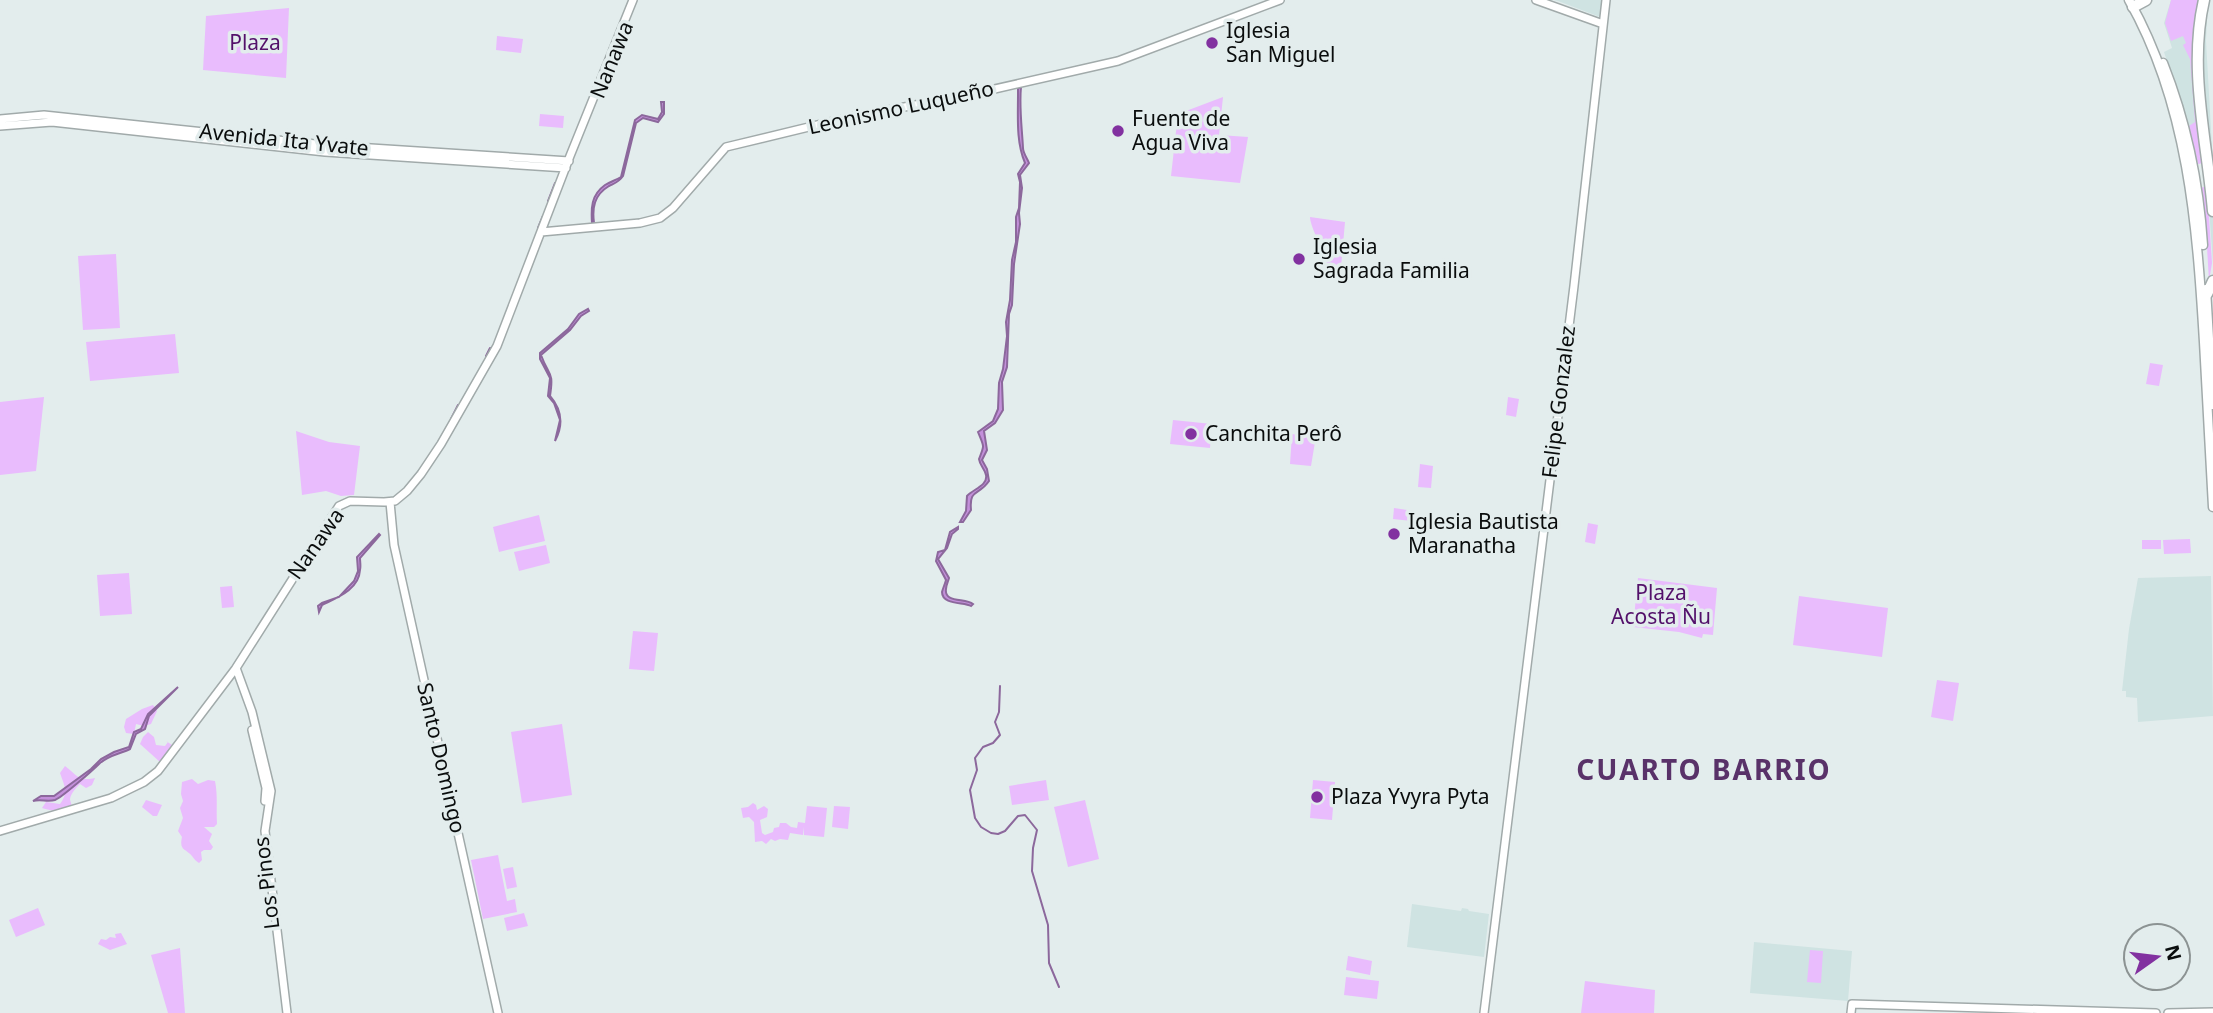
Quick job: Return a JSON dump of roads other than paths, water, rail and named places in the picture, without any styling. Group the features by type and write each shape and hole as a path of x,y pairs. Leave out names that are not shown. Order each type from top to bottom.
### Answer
{"highway":[{"path":"2204,0 2198,31 2197,63 2213,211"},
{"path":"2209,301 2213,281"}],"main road":[{"path":"2136,2 2149,29 2183,123 2194,175 2209,301 2213,405"},
{"path":"2166,78 2189,175 2196,229 2213,507"}],"street":[{"name":"Nanawa","path":"0,831 97,803 144,782 165,763 235,671 339,506 357,500 390,502 402,496 421,474 497,346 635,0"},
{"name":"Leonismo Luqueño","path":"541,232 640,223 660,218 673,208 726,147 838,120 972,94 1118,61 1280,0"},
{"path":"1536,0 1603,24"},
{"name":"Felipe Gonzalez","path":"1484,1013 1574,286 1606,0"},
{"name":"Avenida Ita Yvate","path":"0,119 52,119 325,152 569,162"},
{"name":"Avenida Ita Yvate","path":"0,125 52,119"},
{"name":"Santo Domingo","path":"390,502 394,545 498,1013"},
{"name":"Los Pinos","path":"235,671 266,788 261,832 285,1013"},
{"path":"1851,1013 1852,1004 1963,1010 2155,1013"},
{"path":"2168,1013 2213,1012"}],"waterway":[{"path":"548,201 555,183"},
{"path":"538,228 543,216"},
{"path":"486,356 490,348"},
{"path":"451,419 458,405"},
{"path":"1000,686 999,712 995,722 1000,735 993,743 983,747 975,758 977,770 970,790 975,818 981,827 998,834 1005,831 1018,816 1025,815 1037,830 1032,871 1048,925 1049,963 1059,987"}],"place":[{"name":"Iglesia San Miguel","path":"1212,43"},
{"name":"Fuente de Agua Viva","path":"1118,131"},
{"name":"Iglesia Sagrada Familia","path":"1299,259"},
{"name":"Canchita Perô","path":"1191,434"},
{"name":"Iglesia Bautista Maranatha","path":"1394,534"},
{"name":"Plaza Yvyra Pyta","path":"1317,797"}],"district":[{"name":"CUARTO BARRIO","path":"1704,770"}],"park label":[{"name":"Plaza","path":"255,43"},
{"name":"Plaza Acosta Ñu","path":"1661,605"}]}
